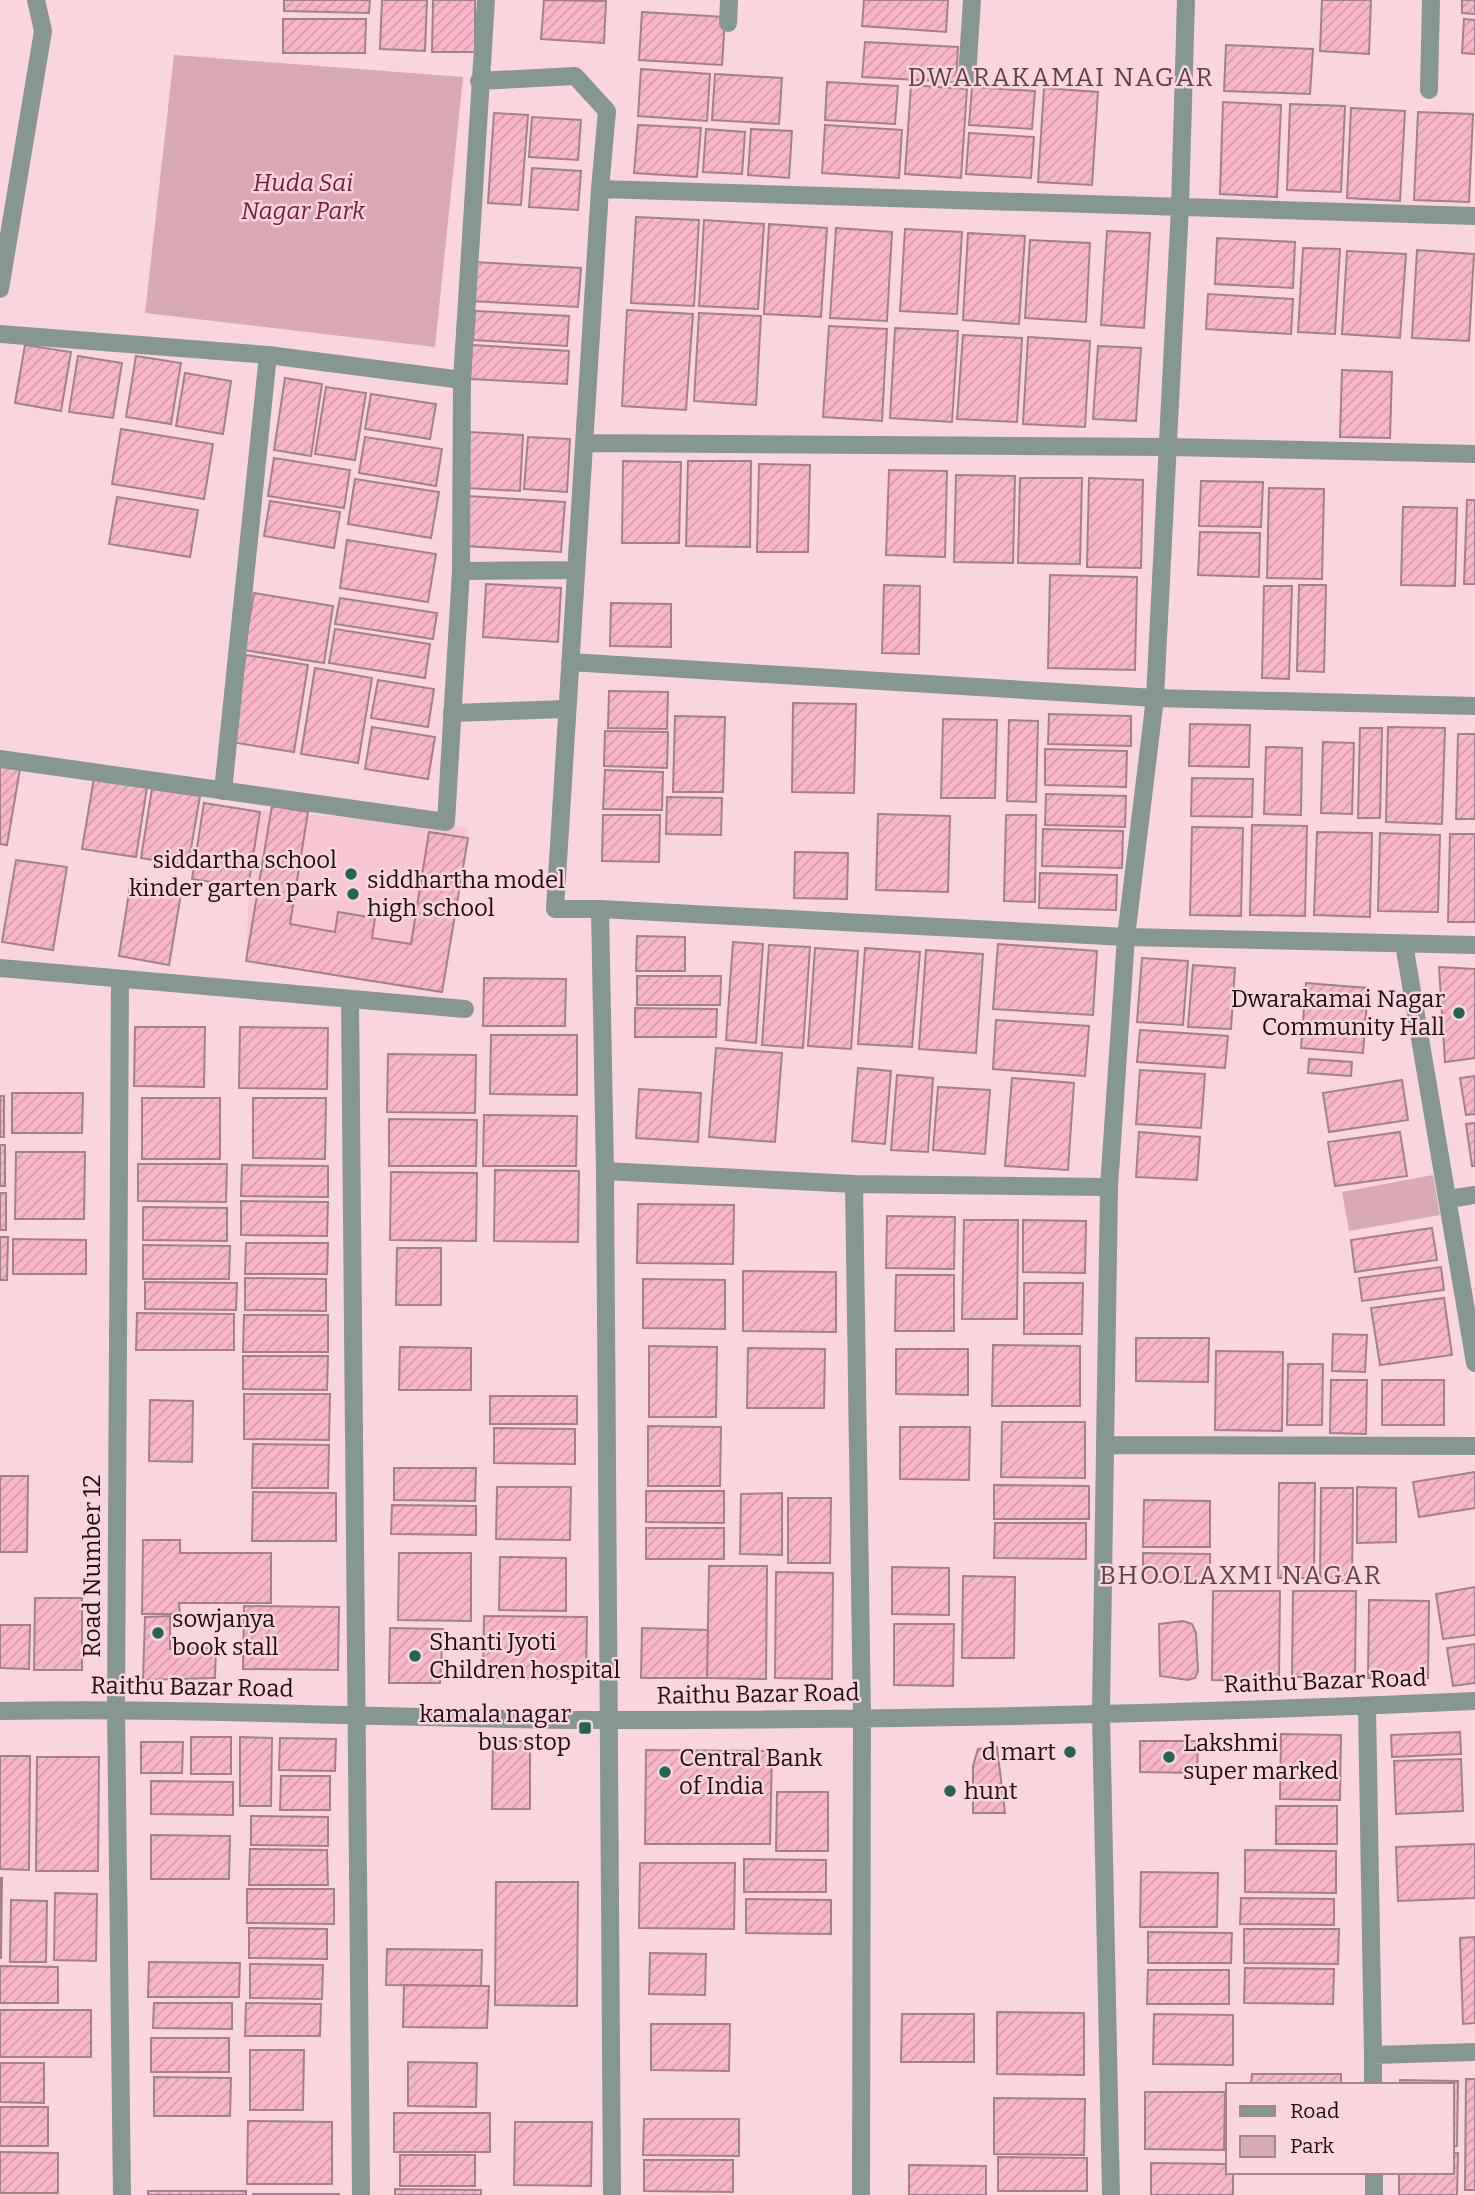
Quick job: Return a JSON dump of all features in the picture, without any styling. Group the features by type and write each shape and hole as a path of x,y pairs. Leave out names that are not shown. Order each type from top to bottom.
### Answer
{"street":[{"path":"0,289 6,216 43,31 36,0"},
{"path":"0,759 446,821 461,571 462,380 486,0"},
{"path":"728,23 729,0"},
{"path":"967,77 972,0"},
{"path":"1111,2195 1101,1712 1109,1187 1126,937 1155,698 1180,206 1186,0"},
{"path":"1429,90 1431,0"},
{"path":"479,81 575,76 607,111 555,909 600,909 1126,937 1475,945"},
{"path":"600,188 1475,216"},
{"path":"0,334 268,355 462,380"},
{"path":"223,791 268,355"},
{"path":"584,443 1169,447 1475,454"},
{"path":"461,571 576,570"},
{"path":"570,662 1155,698 1475,706"},
{"path":"452,713 567,709"},
{"path":"600,909 605,1171 612,2195"},
{"path":"1404,944 1475,1363"},
{"path":"0,968 465,1009"},
{"name":"Road Number 12","path":"120,980 116,1709 122,2195"},
{"path":"350,999 361,2195"},
{"path":"605,1171 854,1184 1109,1187"},
{"path":"854,1184 862,1717 861,2195"},
{"path":"1449,1199 1475,1195"},
{"path":"1105,1445 1475,1446"},
{"name":"Raithu Bazar Road","path":"0,1711 116,1709 607,1720 1101,1712 1475,1701"},
{"path":"1367,1706 1373,2083"},
{"path":"1373,2055 1475,2052"},
{"path":"1374,2174 1374,2195"}],"shaded area":[{"name":"siddhartha model high school","path":"252,810 468,827 444,982 246,961"}],"green space":[{"name":"Huda Sai Nagar Park","path":"174,55 463,77 435,347 145,313"},
{"path":"1433,1175 1440,1215 1349,1231 1342,1192"}],"building":[{"path":"284,0 370,0 369,13 284,11"},
{"path":"382,0 427,0 425,51 380,49"},
{"path":"433,0 475,0 475,52 432,52"},
{"path":"544,0 606,1 604,43 541,39"},
{"path":"864,0 948,0 946,32 862,26"},
{"path":"1322,0 1371,0 1369,54 1320,51"},
{"path":"1462,0 1475,0 1475,14 1462,13"},
{"path":"642,12 725,17 722,65 639,60"},
{"path":"283,19 366,19 365,53 283,53"},
{"path":"1464,19 1475,20 1475,54 1462,53"},
{"path":"865,42 958,47 956,82 862,77"},
{"path":"1226,45 1313,49 1310,94 1224,91"},
{"path":"641,69 710,74 707,121 638,116"},
{"path":"715,74 782,78 779,124 712,120"},
{"path":"827,82 898,86 895,124 825,120"},
{"path":"911,85 967,89 961,178 905,174"},
{"path":"972,87 1035,91 1032,129 969,125"},
{"path":"1044,88 1098,92 1092,185 1038,182"},
{"path":"1223,102 1281,105 1277,197 1220,194"},
{"path":"1290,104 1345,106 1341,192 1287,190"},
{"path":"1351,108 1405,111 1400,201 1347,198"},
{"path":"1418,112 1473,114 1469,202 1414,200"},
{"path":"494,113 528,115 521,205 488,203"},
{"path":"532,117 581,120 578,160 529,157"},
{"path":"638,125 701,128 697,177 634,173"},
{"path":"825,125 902,130 899,178 822,173"},
{"path":"706,129 745,132 742,174 703,172"},
{"path":"751,129 792,131 789,178 748,175"},
{"path":"969,133 1034,137 1031,178 966,174"},
{"path":"532,168 581,171 578,210 529,207"},
{"path":"636,217 699,220 694,306 631,303"},
{"path":"704,220 764,224 758,309 699,306"},
{"path":"769,224 827,228 821,317 764,314"},
{"path":"836,228 892,232 887,321 830,318"},
{"path":"905,229 962,232 957,314 900,311"},
{"path":"1107,231 1150,233 1144,328 1101,325"},
{"path":"968,233 1025,236 1019,324 963,320"},
{"path":"1217,238 1295,242 1293,288 1215,284"},
{"path":"1030,240 1090,243 1086,322 1025,318"},
{"path":"1303,248 1340,249 1335,334 1298,332"},
{"path":"1417,250 1474,254 1469,341 1412,338"},
{"path":"1347,251 1406,254 1400,338 1342,334"},
{"path":"474,262 581,268 578,307 472,301"},
{"path":"1208,294 1293,299 1291,334 1206,329"},
{"path":"627,310 693,314 686,410 622,406"},
{"path":"475,311 569,316 567,346 473,340"},
{"path":"699,313 761,316 756,405 694,401"},
{"path":"829,326 887,329 882,421 823,417"},
{"path":"895,328 958,331 952,422 890,418"},
{"path":"963,335 1022,338 1017,422 957,419"},
{"path":"1028,337 1090,341 1085,427 1023,424"},
{"path":"25,345 71,352 61,411 15,403"},
{"path":"472,345 569,351 567,384 470,379"},
{"path":"1098,346 1141,348 1136,421 1093,419"},
{"path":"78,356 122,363 113,418 69,412"},
{"path":"136,356 181,363 171,424 126,417"},
{"path":"1342,370 1392,372 1390,438 1340,437"},
{"path":"185,373 231,381 223,434 176,426"},
{"path":"285,378 322,384 311,456 274,450"},
{"path":"326,387 366,393 355,460 315,454"},
{"path":"371,394 436,404 430,439 365,429"},
{"path":"121,429 213,444 204,499 112,484"},
{"path":"470,432 523,435 520,491 466,488"},
{"path":"365,437 442,449 436,486 359,473"},
{"path":"528,437 570,439 567,492 524,489"},
{"path":"274,458 350,470 344,508 268,496"},
{"path":"623,461 681,462 679,543 622,543"},
{"path":"688,461 751,461 750,547 686,546"},
{"path":"759,464 810,465 808,552 757,552"},
{"path":"889,470 947,471 945,557 886,555"},
{"path":"956,475 1015,476 1013,563 954,562"},
{"path":"1020,478 1082,478 1080,564 1018,563"},
{"path":"1089,478 1143,480 1141,568 1087,567"},
{"path":"355,479 439,492 431,538 348,524"},
{"path":"1201,481 1263,482 1261,527 1199,526"},
{"path":"1269,488 1324,489 1322,579 1267,578"},
{"path":"468,496 565,502 561,552 465,546"},
{"path":"117,497 198,510 190,557 109,544"},
{"path":"1467,500 1475,500 1475,584 1464,584"},
{"path":"270,501 340,512 334,548 264,536"},
{"path":"1403,507 1457,508 1455,586 1401,585"},
{"path":"1200,532 1260,533 1259,577 1198,575"},
{"path":"347,540 436,554 428,602 340,588"},
{"path":"1050,575 1137,577 1135,670 1048,668"},
{"path":"486,584 561,588 558,642 483,637"},
{"path":"884,585 920,586 919,654 882,653"},
{"path":"1299,585 1326,585 1324,672 1297,671"},
{"path":"1264,586 1292,586 1289,679 1262,678"},
{"path":"254,593 333,606 324,663 244,650"},
{"path":"340,598 437,613 433,639 335,624"},
{"path":"611,603 671,604 671,647 610,646"},
{"path":"335,629 430,644 425,678 329,663"},
{"path":"246,655 308,665 294,752 231,742"},
{"path":"315,668 372,678 358,763 301,754"},
{"path":"378,680 434,689 428,727 371,718"},
{"path":"609,691 668,692 667,729 608,728"},
{"path":"793,703 856,704 854,793 792,792"},
{"path":"1049,714 1131,716 1131,746 1048,744"},
{"path":"675,716 725,717 723,792 673,792"},
{"path":"943,719 997,720 995,798 941,798"},
{"path":"1009,720 1038,721 1036,802 1007,801"},
{"path":"1190,724 1250,725 1249,767 1189,766"},
{"path":"372,727 435,737 428,779 365,769"},
{"path":"1388,727 1445,728 1442,824 1386,822"},
{"path":"1360,728 1382,728 1380,818 1358,818"},
{"path":"605,731 668,732 667,768 604,766"},
{"path":"1458,734 1475,734 1475,819 1456,819"},
{"path":"1323,742 1354,743 1352,814 1321,813"},
{"path":"1266,747 1302,748 1301,815 1264,814"},
{"path":"1045,749 1127,751 1126,787 1045,785"},
{"path":"0,766 20,769 7,845 0,844"},
{"path":"605,770 663,772 662,810 603,809"},
{"path":"94,778 147,787 136,857 82,849"},
{"path":"1192,778 1253,779 1252,817 1191,816"},
{"path":"152,789 200,796 188,866 141,858"},
{"path":"1046,794 1126,796 1125,827 1045,825"},
{"path":"667,797 722,798 721,835 666,834"},
{"path":"204,803 260,812 248,888 192,879"},
{"path":"272,806 308,812 290,924 335,932 338,912 375,918 372,938 411,944 429,832 468,838 442,992 246,961"},
{"path":"878,814 950,816 948,892 876,890"},
{"path":"603,815 660,815 659,862 602,861"},
{"path":"1006,815 1036,815 1035,902 1004,901"},
{"path":"1252,825 1307,826 1305,916 1250,915"},
{"path":"1192,827 1243,828 1241,916 1190,915"},
{"path":"1043,829 1123,831 1122,868 1042,866"},
{"path":"1317,832 1372,833 1370,917 1314,915"},
{"path":"1380,833 1440,835 1438,912 1378,911"},
{"path":"1450,834 1475,834 1475,922 1448,922"},
{"path":"795,852 848,853 847,899 794,898"},
{"path":"16,860 67,867 53,950 2,942"},
{"path":"1040,873 1117,875 1116,910 1039,908"},
{"path":"131,880 182,888 169,965 119,956"},
{"path":"637,936 685,937 685,971 636,971"},
{"path":"733,942 763,944 756,1043 726,1040"},
{"path":"998,944 1097,951 1093,1015 993,1009"},
{"path":"769,945 810,947 803,1048 762,1045"},
{"path":"815,948 858,951 851,1049 808,1046"},
{"path":"865,948 920,952 912,1047 858,1044"},
{"path":"926,950 983,954 976,1053 919,1049"},
{"path":"1142,958 1188,961 1183,1025 1137,1022"},
{"path":"1193,965 1235,968 1231,1029 1188,1027"},
{"name":"Dwarakamai Nagar Community Hall","path":"1439,967 1475,969 1475,1058 1445,1062"},
{"path":"637,976 721,976 720,1005 637,1005"},
{"path":"484,978 566,979 565,1026 483,1026"},
{"path":"1306,983 1368,988 1363,1053 1301,1048"},
{"path":"635,1008 717,1009 716,1037 635,1037"},
{"path":"996,1020 1089,1026 1085,1076 993,1069"},
{"path":"135,1027 205,1027 204,1087 134,1086"},
{"path":"240,1027 328,1028 327,1089 239,1088"},
{"path":"1140,1030 1228,1036 1225,1068 1137,1062"},
{"path":"491,1035 577,1035 577,1095 490,1094"},
{"path":"716,1048 782,1053 775,1142 709,1137"},
{"path":"388,1054 476,1055 475,1113 387,1112"},
{"path":"1309,1059 1352,1062 1351,1076 1308,1073"},
{"path":"858,1068 891,1071 885,1144 852,1141"},
{"path":"1140,1070 1205,1074 1201,1128 1136,1124"},
{"path":"897,1075 933,1078 928,1152 891,1150"},
{"path":"1475,1076 1475,1114 1466,1115 1460,1078"},
{"path":"1012,1078 1074,1083 1068,1170 1005,1166"},
{"path":"1402,1080 1408,1120 1329,1132 1323,1093"},
{"path":"938,1087 990,1090 985,1154 933,1150"},
{"path":"639,1089 701,1093 698,1142 636,1138"},
{"path":"12,1093 83,1093 82,1133 12,1133"},
{"path":"0,1096 4,1096 4,1137 0,1137"},
{"path":"142,1098 220,1098 220,1159 142,1159"},
{"path":"253,1098 326,1098 325,1159 253,1158"},
{"path":"484,1115 577,1116 576,1166 483,1166"},
{"path":"389,1119 477,1120 476,1166 389,1166"},
{"path":"1475,1123 1475,1166 1472,1166 1466,1124"},
{"path":"1139,1132 1200,1137 1197,1180 1136,1177"},
{"path":"1400,1132 1407,1176 1335,1186 1328,1142"},
{"path":"0,1145 5,1145 5,1186 0,1186"},
{"path":"16,1152 85,1152 84,1219 15,1219"},
{"path":"138,1164 227,1164 226,1202 138,1201"},
{"path":"242,1165 328,1166 328,1197 241,1196"},
{"path":"495,1170 579,1171 578,1242 494,1241"},
{"path":"391,1172 477,1173 476,1241 390,1240"},
{"path":"0,1193 6,1193 6,1230 0,1230"},
{"path":"241,1201 328,1202 327,1236 241,1235"},
{"path":"638,1204 734,1205 733,1264 637,1263"},
{"path":"143,1207 227,1208 227,1241 143,1240"},
{"path":"887,1216 955,1217 954,1269 886,1268"},
{"path":"964,1220 1018,1220 1017,1319 962,1319"},
{"path":"1023,1220 1086,1221 1085,1273 1023,1272"},
{"path":"1432,1228 1437,1260 1355,1272 1351,1240"},
{"path":"0,1237 8,1237 7,1280 0,1280"},
{"path":"13,1239 86,1240 86,1274 13,1274"},
{"path":"246,1243 328,1243 327,1274 245,1274"},
{"path":"143,1245 230,1246 229,1279 143,1279"},
{"path":"397,1248 441,1248 441,1305 396,1305"},
{"path":"1441,1267 1444,1290 1362,1301 1359,1278"},
{"path":"743,1271 836,1272 836,1332 743,1331"},
{"path":"896,1275 954,1275 954,1331 895,1331"},
{"path":"245,1278 326,1279 326,1311 245,1310"},
{"path":"643,1279 725,1280 725,1329 643,1328"},
{"path":"145,1282 237,1283 236,1310 145,1309"},
{"path":"1024,1283 1083,1283 1082,1334 1024,1334"},
{"path":"1444,1298 1452,1355 1380,1365 1371,1308"},
{"path":"137,1313 234,1314 234,1350 136,1350"},
{"path":"244,1315 328,1315 328,1352 243,1352"},
{"path":"1333,1334 1367,1335 1365,1372 1332,1371"},
{"path":"1136,1338 1209,1338 1208,1382 1136,1381"},
{"path":"993,1345 1080,1346 1080,1406 992,1406"},
{"path":"649,1346 717,1347 716,1417 649,1417"},
{"path":"400,1347 471,1348 471,1390 399,1390"},
{"path":"748,1348 825,1349 824,1408 747,1408"},
{"path":"896,1349 968,1349 968,1395 896,1394"},
{"path":"1216,1351 1283,1352 1282,1431 1215,1430"},
{"path":"243,1356 328,1356 327,1390 243,1389"},
{"path":"1288,1364 1323,1364 1322,1425 1287,1425"},
{"path":"1331,1380 1367,1380 1366,1434 1330,1433"},
{"path":"1382,1380 1444,1380 1444,1425 1382,1425"},
{"path":"244,1394 330,1394 329,1440 244,1439"},
{"path":"490,1396 577,1396 577,1424 490,1424"},
{"path":"150,1400 193,1401 192,1462 149,1461"},
{"path":"1002,1422 1085,1422 1085,1478 1001,1477"},
{"path":"648,1426 721,1427 720,1486 648,1486"},
{"path":"900,1427 970,1427 969,1480 900,1479"},
{"path":"494,1428 575,1429 575,1464 494,1463"},
{"path":"253,1444 329,1445 328,1488 252,1488"},
{"path":"394,1468 476,1468 475,1501 394,1500"},
{"path":"1475,1472 1475,1508 1419,1517 1413,1482"},
{"path":"0,1476 28,1476 27,1552 0,1552"},
{"path":"1279,1483 1315,1483 1314,1578 1278,1578"},
{"path":"994,1485 1089,1486 1089,1519 994,1519"},
{"path":"497,1487 571,1487 570,1540 496,1539"},
{"path":"1357,1487 1396,1488 1396,1542 1357,1543"},
{"path":"1321,1488 1353,1488 1352,1581 1320,1581"},
{"path":"646,1491 724,1491 724,1523 646,1522"},
{"path":"253,1492 336,1493 336,1541 252,1541"},
{"path":"782,1493 782,1555 740,1554 741,1494"},
{"path":"788,1498 831,1498 830,1563 788,1563"},
{"path":"1144,1500 1210,1501 1210,1547 1143,1547"},
{"path":"392,1505 476,1506 476,1535 391,1534"},
{"path":"995,1523 1086,1523 1086,1559 994,1558"},
{"path":"646,1528 724,1528 724,1559 646,1559"},
{"path":"143,1540 180,1540 180,1553 271,1553 271,1603 179,1603 180,1614 142,1614"},
{"path":"399,1553 471,1553 471,1621 398,1620"},
{"path":"1143,1553 1210,1554 1210,1582 1143,1582"},
{"path":"500,1557 566,1558 566,1611 499,1610"},
{"path":"709,1566 767,1566 766,1679 707,1678"},
{"path":"892,1567 949,1568 949,1615 892,1614"},
{"path":"776,1572 833,1573 832,1679 775,1678"},
{"path":"963,1576 1015,1577 1014,1658 962,1658"},
{"path":"1475,1587 1475,1635 1443,1639 1436,1594"},
{"path":"1213,1591 1280,1591 1279,1681 1212,1680"},
{"path":"1293,1591 1356,1591 1355,1677 1292,1677"},
{"path":"35,1598 82,1598 82,1670 34,1670"},
{"path":"1369,1600 1429,1601 1428,1678 1368,1678"},
{"path":"244,1606 339,1607 338,1670 243,1669"},
{"name":"sowjanya book stall","path":"170,1616 170,1649 216,1648 215,1678 143,1680 145,1617"},
{"path":"484,1616 587,1617 586,1679 483,1678"},
{"path":"1183,1621 1192,1624 1196,1633 1198,1671 1195,1678 1188,1680 1160,1676 1159,1624"},
{"path":"894,1624 954,1624 953,1686 894,1685"},
{"path":"0,1625 30,1625 29,1669 0,1668"},
{"name":"Shanti Jyoti Children hospital","path":"390,1628 443,1629 440,1683 389,1683"},
{"path":"642,1628 708,1630 707,1678 641,1678"},
{"path":"1475,1644 1475,1683 1453,1686 1447,1648"},
{"path":"1460,1732 1461,1754 1392,1757 1391,1735"},
{"path":"1281,1734 1341,1735 1340,1800 1280,1799"},
{"path":"191,1737 231,1737 231,1774 191,1774"},
{"path":"240,1737 272,1738 271,1806 240,1806"},
{"path":"280,1738 336,1739 335,1771 279,1770"},
{"path":"493,1741 530,1741 530,1809 492,1809"},
{"name":"Lakshmi super marked","path":"1140,1741 1198,1741 1197,1773 1140,1772"},
{"path":"141,1742 183,1742 182,1773 141,1773"},
{"path":"997,1747 1005,1813 973,1813 973,1766 978,1749"},
{"path":"646,1750 772,1751 770,1844 645,1844"},
{"path":"0,1756 30,1756 29,1870 0,1869"},
{"path":"37,1757 99,1757 98,1871 36,1871"},
{"path":"1461,1759 1463,1811 1396,1814 1394,1761"},
{"path":"281,1776 330,1776 330,1810 280,1810"},
{"path":"151,1781 233,1782 233,1815 151,1814"},
{"path":"777,1792 828,1792 828,1851 776,1851"},
{"path":"1276,1806 1337,1806 1337,1844 1276,1844"},
{"path":"251,1816 328,1817 328,1846 251,1845"},
{"path":"151,1835 230,1836 229,1879 151,1879"},
{"path":"1475,1844 1475,1898 1398,1901 1396,1847"},
{"path":"250,1849 327,1850 328,1885 249,1885"},
{"path":"1245,1850 1336,1851 1336,1893 1245,1892"},
{"path":"744,1859 826,1860 826,1892 744,1892"},
{"path":"640,1863 735,1863 734,1929 639,1928"},
{"path":"1141,1872 1218,1873 1217,1927 1140,1927"},
{"path":"2,1878 1,1958 0,1958"},
{"path":"496,1882 578,1882 577,2006 495,2005"},
{"path":"247,1889 334,1889 334,1924 247,1923"},
{"path":"55,1893 97,1894 96,1961 54,1960"},
{"path":"1241,1898 1334,1899 1334,1925 1240,1924"},
{"path":"746,1899 831,1900 831,1934 746,1933"},
{"path":"11,1900 47,1901 46,1962 10,1962"},
{"path":"249,1928 327,1929 327,1959 249,1958"},
{"path":"1244,1929 1339,1929 1338,1964 1244,1963"},
{"path":"1148,1932 1232,1933 1231,1963 1148,1963"},
{"path":"1475,1937 1475,2023 1463,2024 1460,1938"},
{"path":"387,1949 482,1950 481,1986 386,1985"},
{"path":"650,1953 706,1954 705,1995 649,1994"},
{"path":"149,1962 240,1963 239,1997 148,1997"},
{"path":"250,1964 323,1965 322,1999 250,1998"},
{"path":"0,1966 58,1967 58,2003 0,2003"},
{"path":"1245,1968 1334,1969 1333,2004 1244,2003"},
{"path":"1148,1970 1229,1970 1229,2004 1147,2004"},
{"path":"404,1985 489,1986 487,2028 403,2027"},
{"path":"154,2003 232,2003 232,2029 153,2028"},
{"path":"246,2003 321,2004 320,2036 245,2036"},
{"path":"0,2010 91,2010 91,2057 0,2057"},
{"path":"997,2012 1084,2013 1084,2075 997,2074"},
{"path":"902,2014 974,2014 974,2062 901,2062"},
{"path":"1154,2014 1233,2015 1233,2065 1153,2064"},
{"path":"651,2024 730,2024 729,2071 651,2070"},
{"path":"151,2038 229,2038 229,2072 151,2072"},
{"path":"250,2050 304,2050 303,2110 250,2110"},
{"path":"408,2062 477,2063 476,2107 408,2106"},
{"path":"0,2063 44,2063 44,2103 0,2102"},
{"path":"1252,2074 1341,2074 1341,2083 1251,2083"},
{"path":"154,2077 231,2078 230,2116 154,2116"},
{"path":"1466,2079 1475,2079 1475,2190 1465,2190"},
{"path":"1400,2080 1458,2081 1457,2146 1454,2146 1454,2083 1400,2083"},
{"path":"1145,2092 1225,2092 1224,2150 1145,2149"},
{"path":"994,2098 1085,2099 1084,2155 994,2154"},
{"path":"0,2107 48,2107 48,2146 0,2146"},
{"path":"394,2113 490,2113 490,2152 394,2152"},
{"path":"644,2119 739,2119 739,2156 643,2155"},
{"path":"248,2121 332,2122 332,2184 247,2184"},
{"path":"515,2122 592,2122 591,2186 514,2185"},
{"path":"0,2152 58,2153 58,2193 0,2193"},
{"path":"1454,2153 1458,2153 1457,2195 1399,2195 1399,2174 1454,2174"},
{"path":"400,2155 475,2155 475,2186 400,2186"},
{"path":"998,2157 1087,2158 1087,2191 998,2191"},
{"path":"644,2160 733,2160 733,2192 644,2191"},
{"path":"1151,2163 1226,2164 1226,2174 1233,2174 1233,2195 1151,2195"},
{"path":"909,2165 986,2166 986,2195 909,2195"},
{"path":"395,2189 481,2190 481,2195 395,2195"},
{"path":"148,2191 246,2191 246,2195 148,2195"},
{"path":"339,2194 339,2195 253,2195"}],"place":[{"name":"siddartha school kinder garten park","path":"351,874"},
{"name":"siddhartha model high school","path":"353,894"},
{"name":"Dwarakamai Nagar Community Hall","path":"1459,1013"},
{"name":"sowjanya book stall","path":"158,1633"},
{"name":"Shanti Jyoti Children hospital","path":"415,1656"},
{"name":"kamala nagar bus stop","path":"585,1728"},
{"name":"d mart","path":"1070,1752"},
{"name":"Lakshmi super marked","path":"1169,1757"},
{"name":"Central Bank of India","path":"665,1772"},
{"name":"hunt","path":"950,1791"}],"district":[{"name":"DWARAKAMAI NAGAR","path":"1061,77"},
{"name":"BHOOLAXMI NAGAR","path":"1241,1575"}]}
